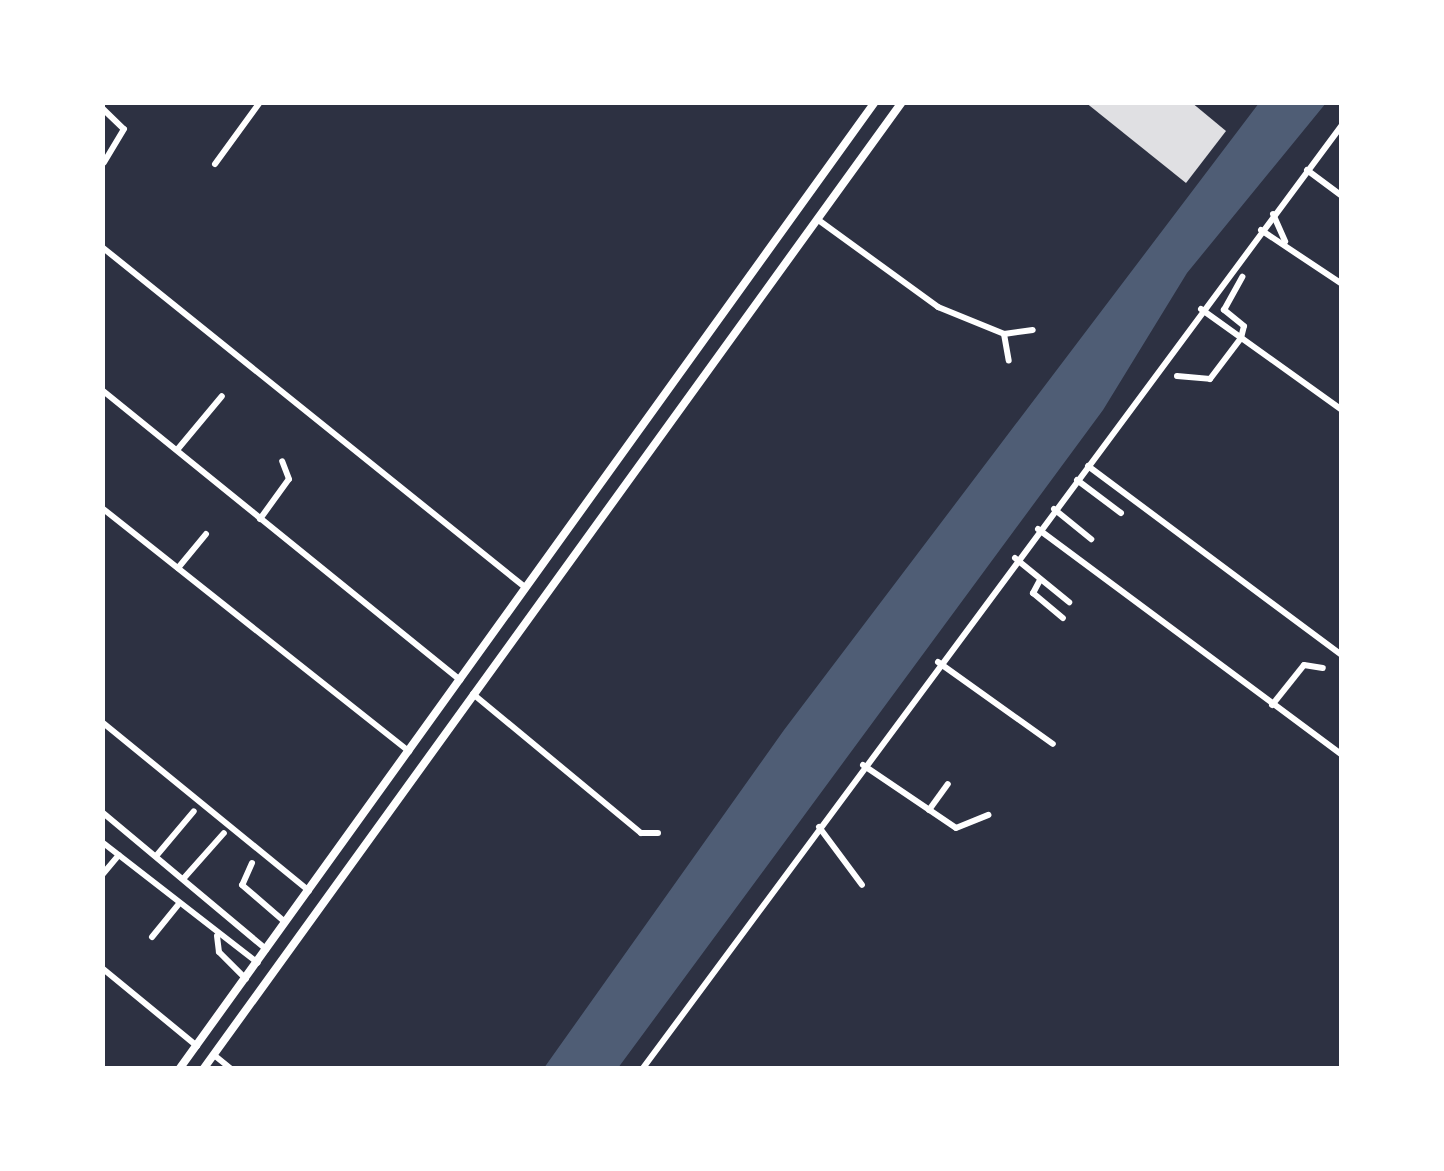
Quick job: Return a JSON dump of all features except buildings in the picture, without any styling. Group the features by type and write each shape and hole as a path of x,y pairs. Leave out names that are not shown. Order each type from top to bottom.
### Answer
{"main road":[{"path":"180,1068 876,102"},
{"path":"204,1068 902,102"}],"street":[{"path":"215,164 260,102"},
{"path":"102,108 124,129 104,162"},
{"path":"643,1068 1015,558 1342,125"},
{"path":"1307,170 1342,196"},
{"path":"1273,214 1285,242"},
{"path":"817,219 938,307 1004,334 1032,330"},
{"path":"1262,230 1342,284"},
{"path":"102,248 526,588"},
{"path":"1177,376 1210,379 1241,338 1244,326 1224,310 1242,276"},
{"path":"1201,309 1342,410"},
{"path":"1004,334 1009,361"},
{"path":"102,390 460,680"},
{"path":"177,450 222,396"},
{"path":"260,518 290,478 282,460"},
{"path":"1088,466 1342,655"},
{"path":"1077,480 1121,514"},
{"path":"102,508 409,751"},
{"path":"1054,509 1091,539"},
{"path":"1038,529 1342,755"},
{"path":"178,568 206,534"},
{"path":"1015,558 1068,602"},
{"path":"1040,580 1033,593 1063,618"},
{"path":"938,662 1053,744"},
{"path":"1272,704 1304,665 1323,668"},
{"path":"472,694 641,832 658,833"},
{"path":"102,722 309,891"},
{"path":"863,766 960,830 989,815"},
{"path":"929,810 948,784"},
{"path":"157,855 194,811"},
{"path":"102,812 266,950"},
{"path":"819,827 862,885"},
{"path":"184,878 224,833"},
{"path":"102,842 178,905 258,963"},
{"path":"102,876 119,855"},
{"path":"252,863 242,884 286,923"},
{"path":"152,937 178,905"},
{"path":"218,936 219,952 246,979"},
{"path":"102,968 197,1046"},
{"path":"214,1055 230,1068"}],"water":[{"path":"1259,103 1326,103 1187,273 1103,410 618,1068 544,1068 784,730"}]}
